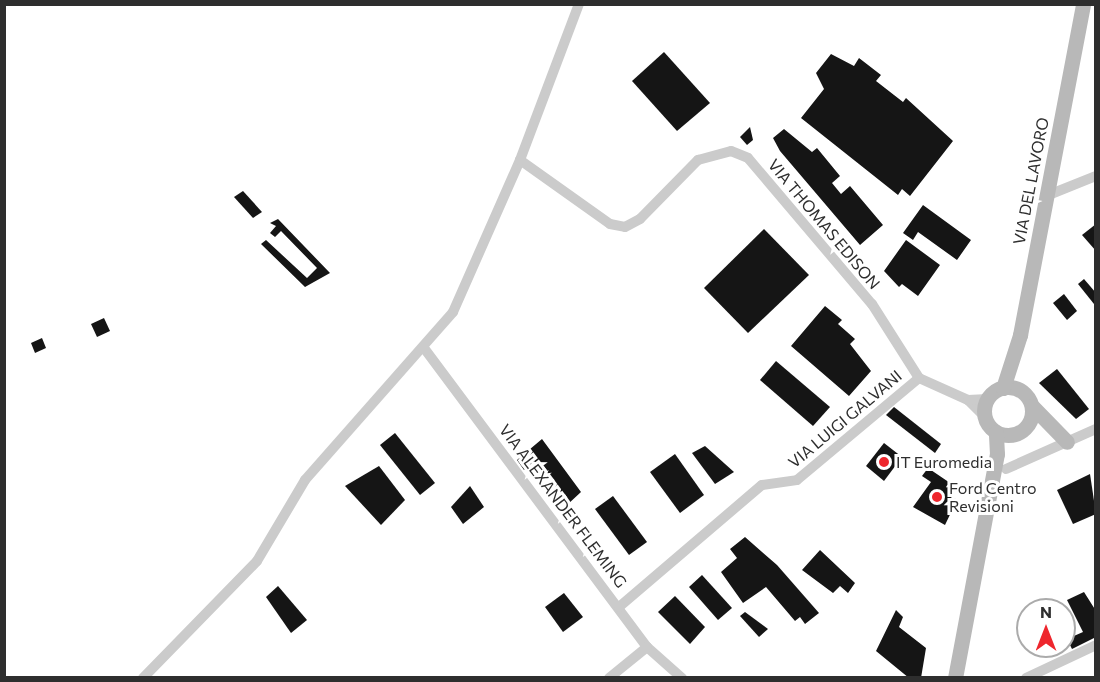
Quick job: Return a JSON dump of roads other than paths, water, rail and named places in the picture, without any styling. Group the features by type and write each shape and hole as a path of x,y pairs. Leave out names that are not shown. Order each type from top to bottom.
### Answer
{"main road":[{"name":"VIA DEL LAVORO","path":"1003,388 1013,364 1083,4"},
{"path":"1013,364 1021,391 1032,406 1067,442"},
{"path":"1021,391 1003,388 987,399 985,417 1009,433 1034,429 1067,442"},
{"path":"955,678 997,454 1009,433 1032,406"}],"street":[{"path":"143,678 257,561 305,480 424,348 453,312 520,160 579,4"},
{"name":"VIA THOMAS EDISON","path":"520,160 610,224 625,227 640,219 698,160 731,151 748,158 872,304 919,378"},
{"path":"1046,195 1095,176"},
{"name":"VIA ALEXANDER FLEMING","path":"424,348 647,647 682,678"},
{"path":"919,378 968,400 985,417"},
{"name":"VIA LUIGI GALVANI","path":"619,607 762,485 797,480 919,378"},
{"path":"968,400 987,399"},
{"path":"1006,469 1095,429"},
{"path":"1026,678 1095,645"},
{"path":"609,678 647,647"}],"waterway":[{"path":"65,4 90,4"}],"place":[{"name":"IT Euromedia","path":"884,462"},
{"name":"Ford Centro Revisioni","path":"937,497"}]}
